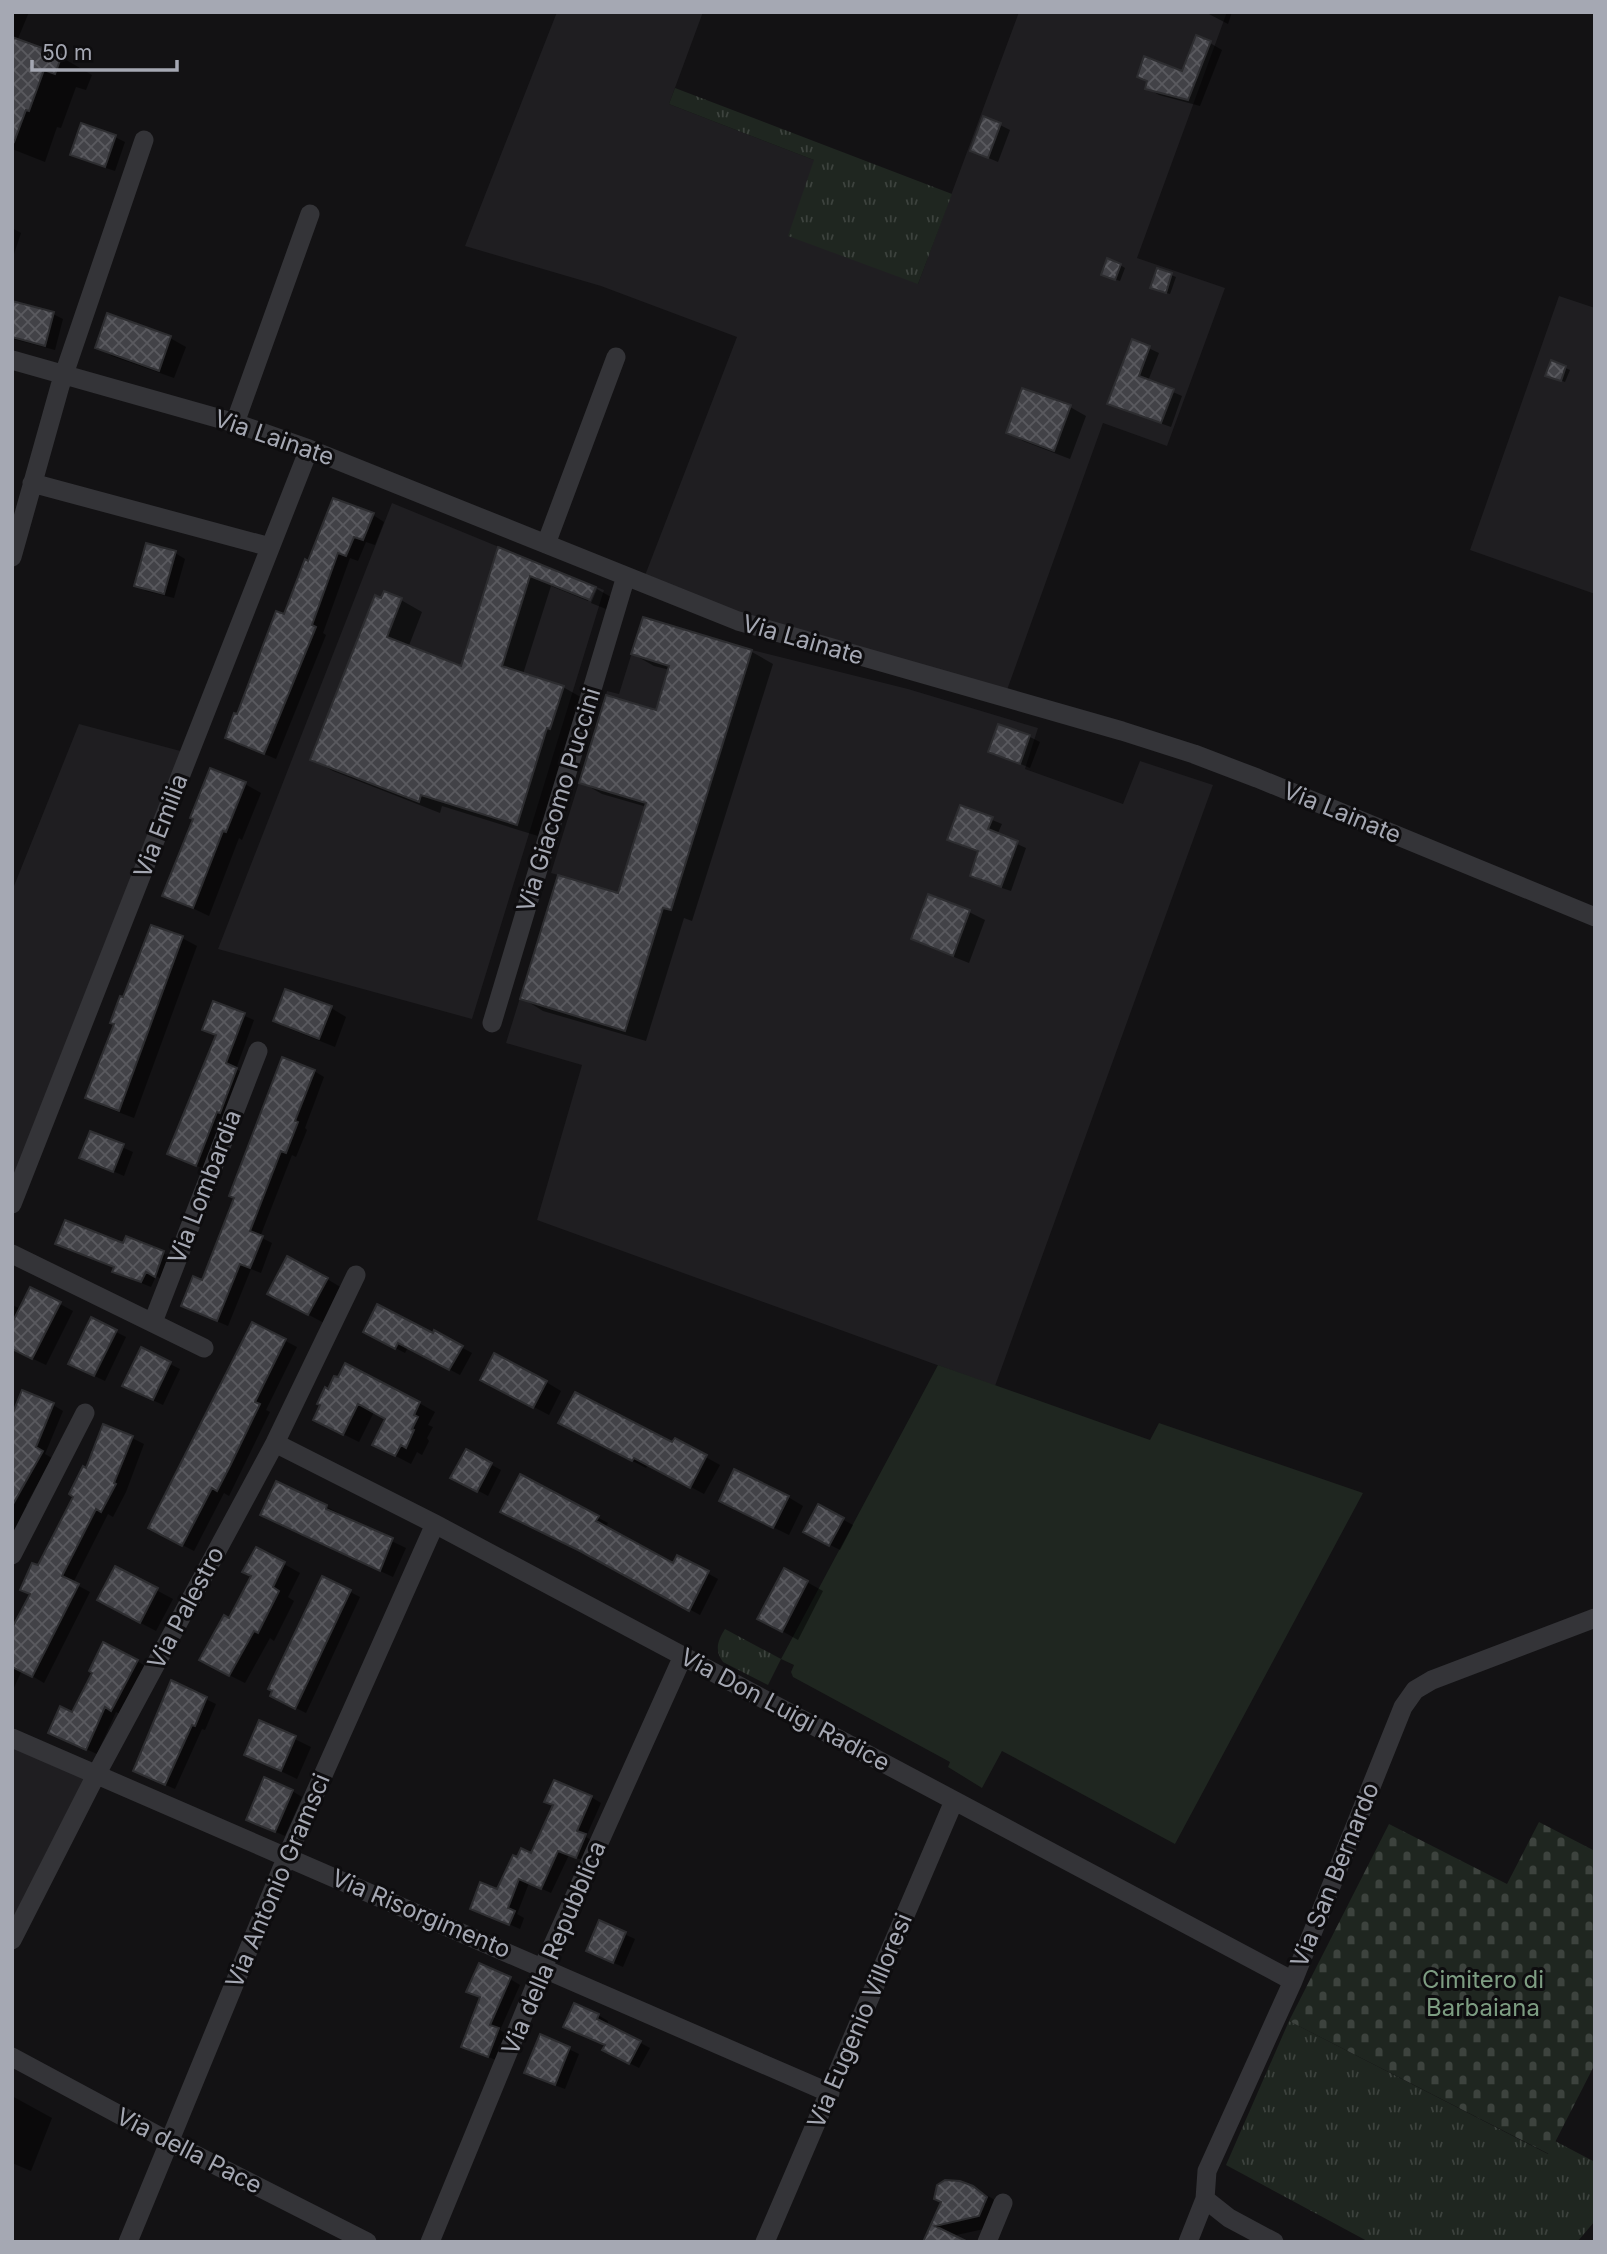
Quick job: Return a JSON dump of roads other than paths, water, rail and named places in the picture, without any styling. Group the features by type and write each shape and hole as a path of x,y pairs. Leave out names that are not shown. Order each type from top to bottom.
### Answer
{"street":[{"path":"12,557 63,374 144,140"},
{"path":"236,423 310,214"},
{"path":"546,544 616,357"},
{"name":"Via Lainate","path":"12,360 236,423 309,449 738,621 1194,754 1595,917"},
{"name":"Via Emilia","path":"12,1204 309,449"},
{"path":"32,483 270,547"},
{"name":"Via Giacomo Puccini","path":"492,1023 626,576"},
{"name":"Via Lombardia","path":"153,1322 258,1051"},
{"path":"12,1254 204,1348"},
{"name":"Via Palestro","path":"12,1940 96,1775 275,1443 355,1275"},
{"path":"12,1555 85,1413"},
{"name":"Via Don Luigi Radice","path":"275,1443 435,1524 1293,1981"},
{"name":"Via Antonio Gramsci","path":"128,2242 287,1856 435,1524"},
{"name":"Via San Bernardo","path":"1188,2242 1205,2199 1208,2171 1293,1981 1403,1707 1415,1690 1432,1680 1595,1618"},
{"name":"Via della Repubblica","path":"430,2242 543,1967 683,1656"},
{"name":"Via Risorgimento","path":"12,1738 830,2093"},
{"name":"Via Eugenio Villoresi","path":"765,2242 954,1801"},
{"name":"Via della Pace","path":"12,2057 170,2142 367,2242"},
{"path":"1205,2199 1229,2218 1274,2242"},
{"path":"987,2242 1003,2203"}],"park label":[{"name":"Cimitero di Barbaiana","path":"1483,1994"}]}
